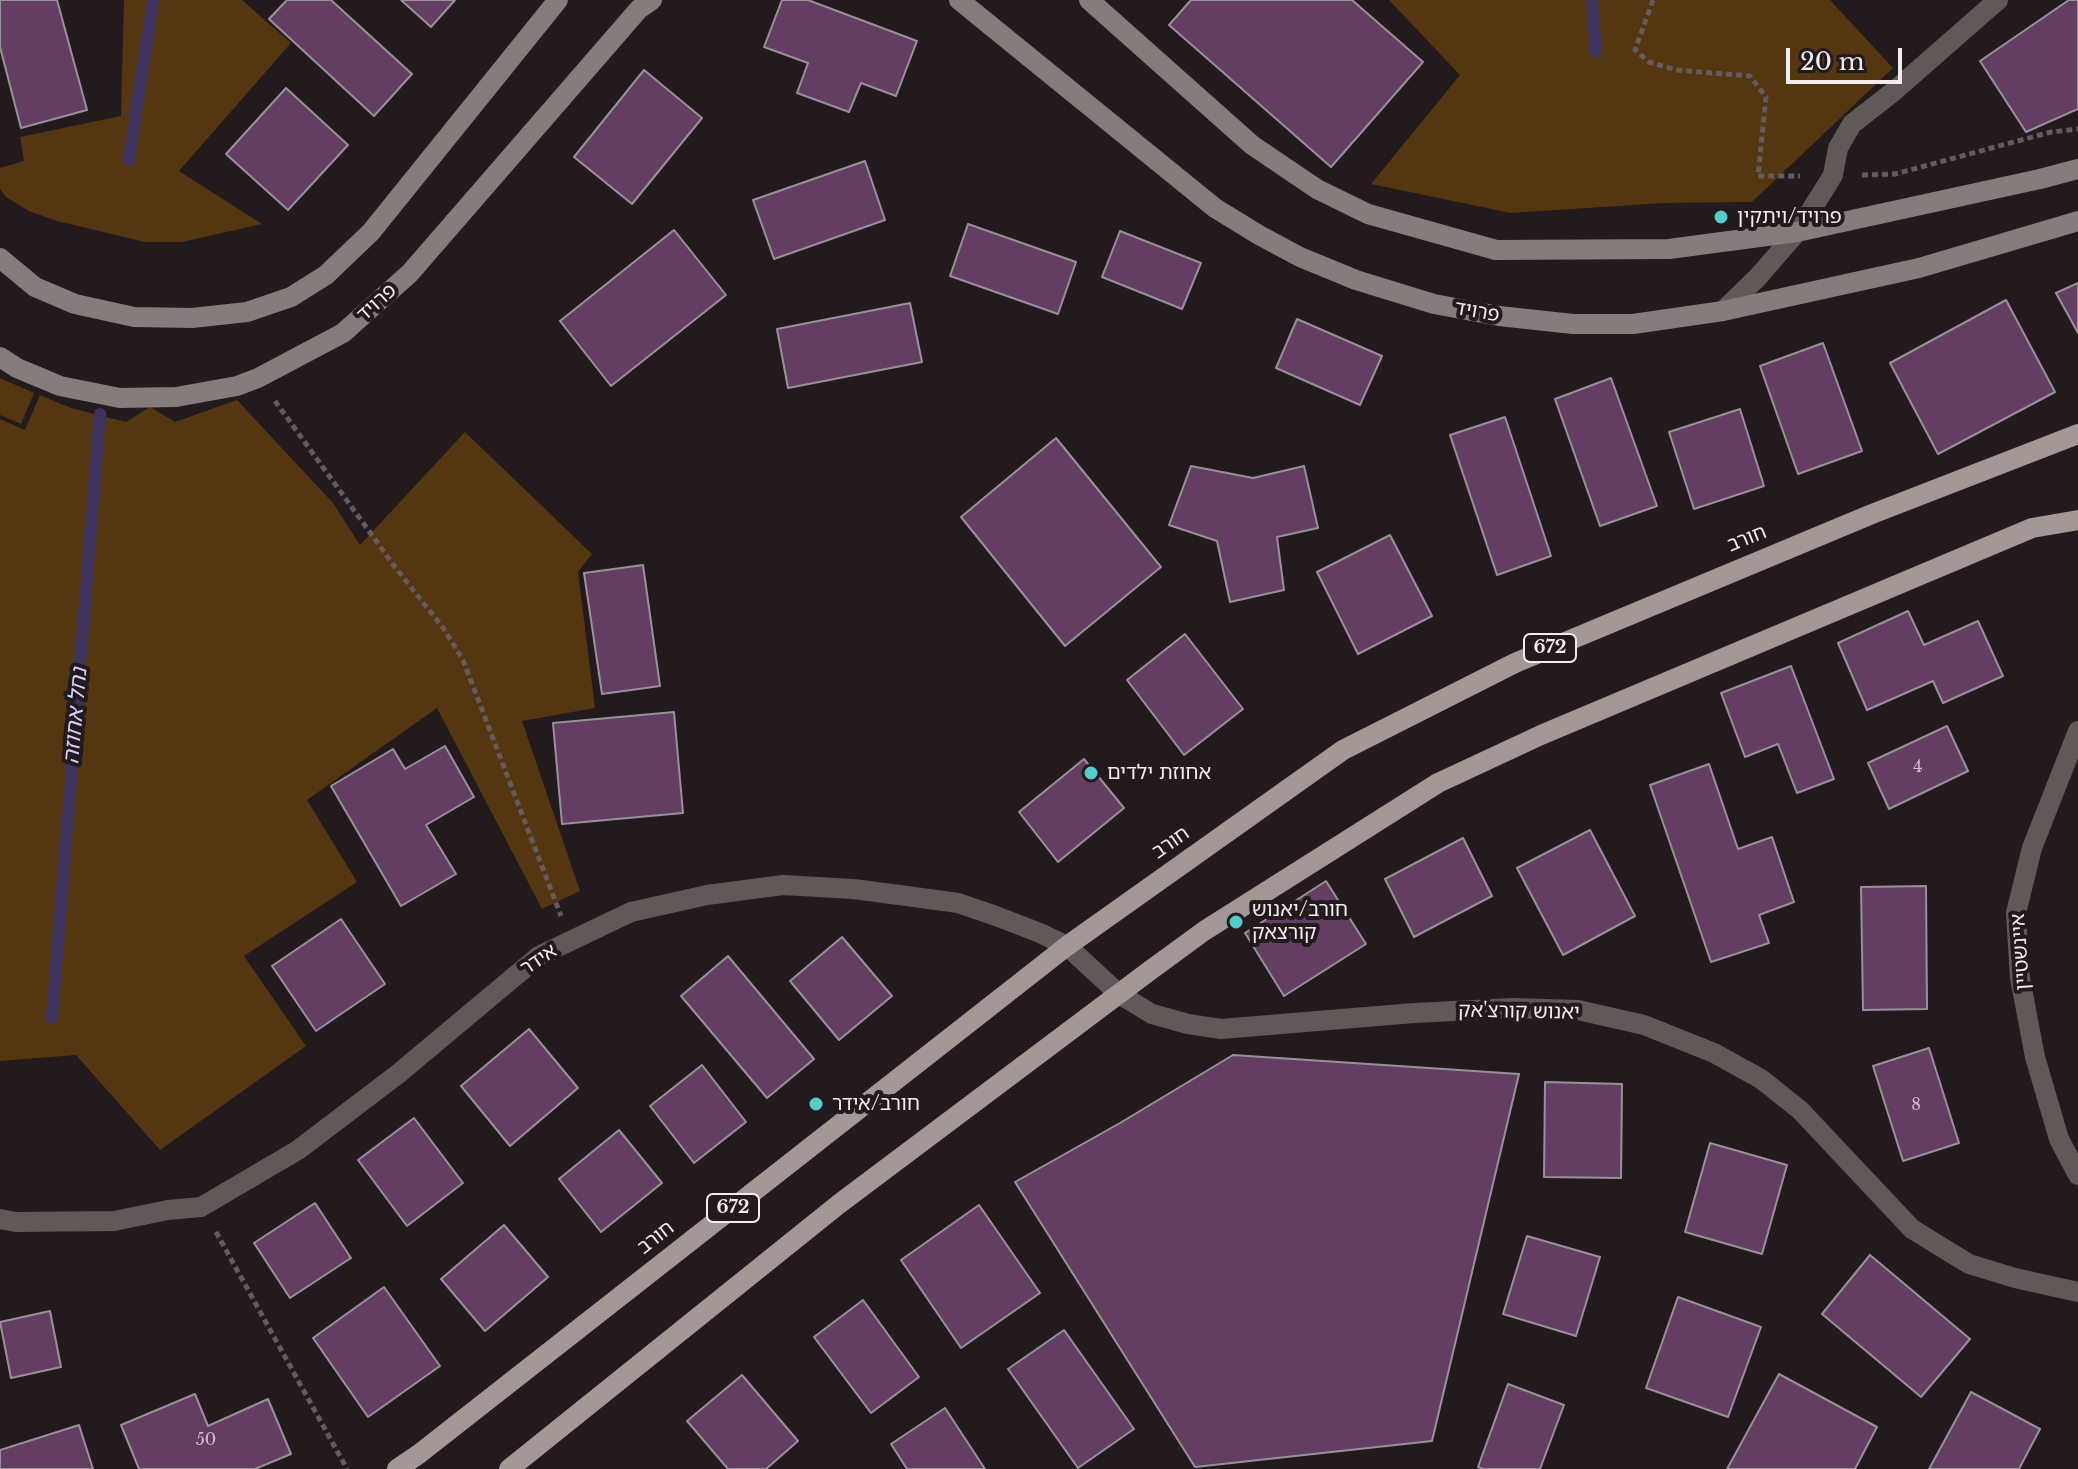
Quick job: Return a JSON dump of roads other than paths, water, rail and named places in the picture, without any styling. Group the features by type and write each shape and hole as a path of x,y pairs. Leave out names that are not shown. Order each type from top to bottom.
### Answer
{"main road":[{"path":"0,258 35,287 75,304 134,317 192,318 247,312 291,297 326,275 371,232 558,0"},
{"name":"פרויד","path":"0,357 17,368 60,386 120,398 176,397 237,386 258,378 343,333 410,273 639,9 652,0"},
{"name":"פרויד","path":"959,0 1215,208 1300,257 1356,280 1434,304 1499,316 1573,324 1633,324 1723,311 1919,268 2078,221"},
{"path":"1089,0 1252,145 1317,189 1368,214 1496,250 1669,249 1797,232 2078,169"},
{"name":"חורב","path":"397,1469 1067,946 1343,750 1502,669 1872,514 2078,434"},
{"path":"509,1469 839,1204 1204,931 1438,783 1541,735 2032,528 2078,505"},
{"path":"2032,528 2078,520"}],"street":[{"path":"1723,311 1797,232 1833,175 1838,148 1852,124 1998,0"},
{"name":"איינשטיין","path":"2078,731 2032,848 2016,913 2020,978 2035,1057 2059,1139 2078,1175"},
{"name":"אידר","path":"0,1219 16,1222 114,1221 201,1207 298,1150 398,1074 539,956 631,912 707,895 783,885 853,889 958,903 1067,946 1119,994"},
{"name":"יאנוש קורצ'אק","path":"1119,994 1152,1014 1221,1029 1514,1008 1578,1010 1644,1025 1714,1053 1761,1079 1800,1110 1912,1229 1969,1264 2078,1292"}],"waterway":[{"name":"נחל אחוזה","path":"129,160 153,0"},
{"name":"נחל אחוזה","path":"1592,0 1596,52"},
{"name":"נחל אחוזה","path":"52,1018 100,414"}],"place":[{"name":"פרויד/ויתקין","path":"1721,217"},
{"name":"אחוזת ילדים","path":"1091,773"},
{"name":"חורב/יאנוש קורצאק","path":"1236,922"},
{"name":"חורב/אידר","path":"816,1104"}]}
